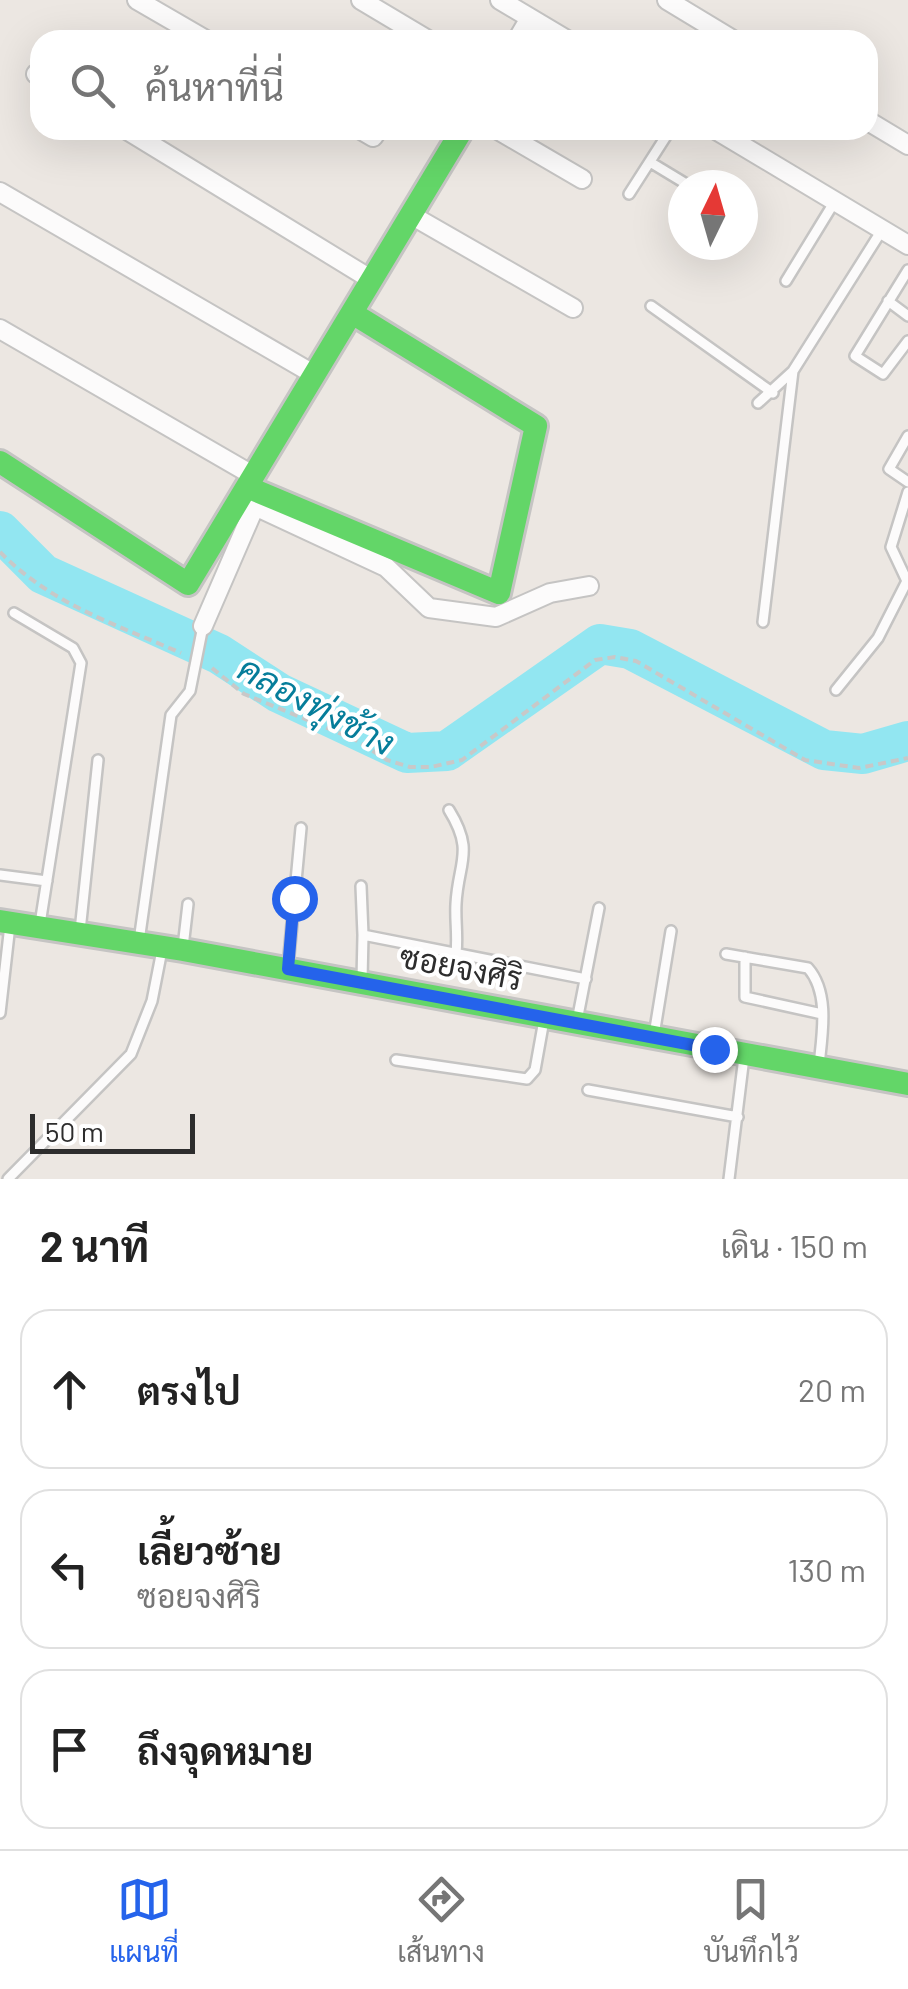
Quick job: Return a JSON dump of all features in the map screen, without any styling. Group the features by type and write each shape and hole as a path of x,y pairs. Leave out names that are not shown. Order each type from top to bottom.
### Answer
{"street":[{"path":"137,0 189,30"},
{"path":"361,0 411,30"},
{"path":"500,0 550,30"},
{"path":"667,0 717,30"},
{"path":"522,30 530,18"},
{"path":"878,127 908,145"},
{"path":"144,140 372,280"},
{"path":"0,462 188,584 456,140"},
{"path":"516,140 582,178"},
{"path":"733,140 908,245"},
{"path":"0,192 315,375"},
{"path":"411,215 573,308"},
{"path":"0,329 250,482 499,592 536,426 352,313"},
{"path":"203,626 254,506 386,567 430,608 496,617 550,593 589,586"},
{"name":"ซอยจงศิริ","path":"5,922 362,982 908,1084"}],"lane":[{"path":"629,194 664,140"},
{"path":"650,162 668,173"},
{"path":"786,281 835,202"},
{"path":"758,403 793,371 882,230"},
{"path":"908,270 855,356 883,374 908,341"},
{"path":"888,301 908,316"},
{"path":"651,306 772,392"},
{"path":"763,622 793,371"},
{"path":"908,436 889,469 908,482"},
{"path":"836,690 878,638 907,581 892,547 908,492"},
{"path":"14,612 73,648 81,663 39,927"},
{"path":"138,943 171,715 190,692 203,626"},
{"path":"80,934 98,760"},
{"path":"449,810 463,838 466,861 456,903 456,952"},
{"path":"288,969 300,828"},
{"path":"0,875 47,881"},
{"path":"362,886 362,982"},
{"path":"8,1179 131,1054 188,904"},
{"path":"576,1024 599,908"},
{"path":"0,1014 5,922"},
{"path":"653,1038 671,931"},
{"path":"363,934 586,979"},
{"path":"726,954 808,968 818,986 822,1014 818,1068"},
{"path":"745,957 745,997 822,1014"},
{"path":"396,1060 527,1079 534,1070 545,1018"},
{"path":"729,1179 745,1054"},
{"path":"588,1090 738,1117"}],"path":[{"path":"0,552 32,583 67,603 188,656"},
{"path":"203,662 244,694 410,767 462,760 595,660 614,657 636,661 805,760 859,768 908,758"}],"waterway":[{"name":"คลองทุ่งช้าง","path":"0,531 43,574 219,654 279,693 407,753 447,751 600,644 630,649 824,750 863,754 908,741"}],"traffic: fast":[{"path":"0,462 188,584 456,140"},
{"path":"247,487 499,593 536,426 352,313"},
{"path":"0,921 183,950 908,1084"}],"route":[{"path":"294,898 288,969 714,1049"}]}
